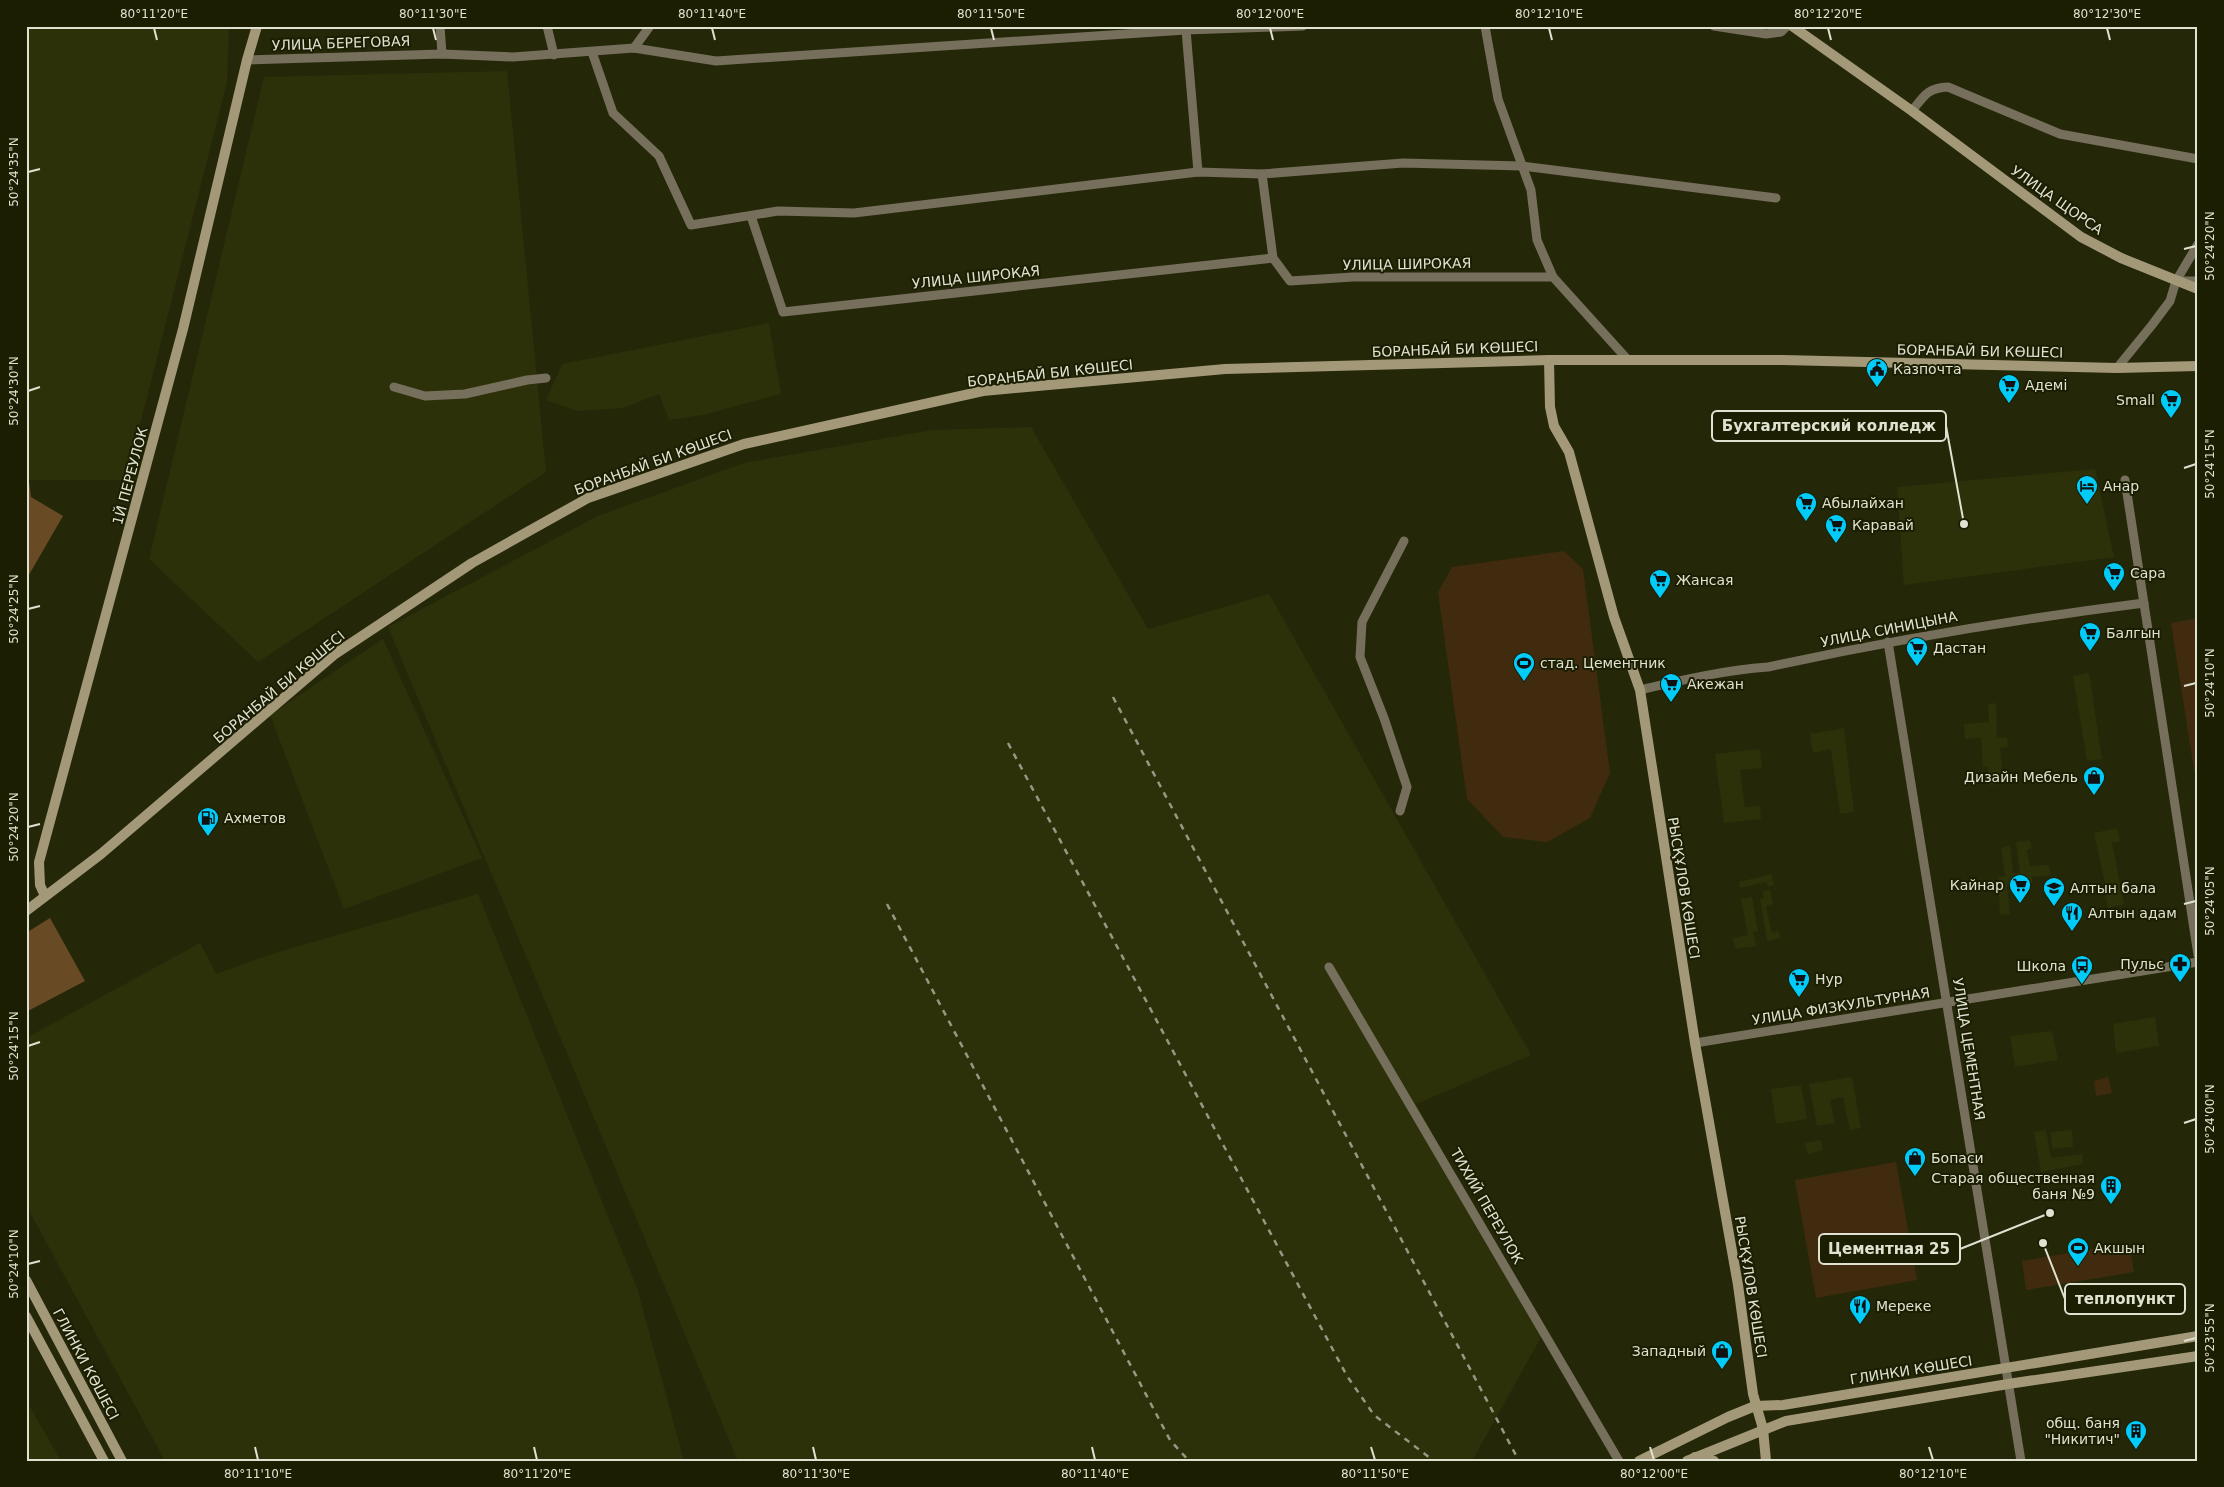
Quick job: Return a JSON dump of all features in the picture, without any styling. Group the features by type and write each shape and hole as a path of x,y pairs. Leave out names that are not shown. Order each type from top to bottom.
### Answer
{"main road":[{"name":"1Й ПЕРЕУЛОК","path":"45,896 40,885 39,862 174,364 247,60 257,26"},
{"name":"УЛИЦА ЩОРСА","path":"1792,26 1912,110 2081,237 2121,258 2198,289"},
{"name":"БОРАНБАЙ БИ КӨШЕСІ","path":"26,911 101,854 335,654 472,563 588,498 744,444 983,391 1225,368 1549,360 1775,360 2117,368 2198,366"},
{"name":"РЫСҚҰЛОВ КӨШЕСІ","path":"1549,360 1550,407 1554,426 1569,452 1614,617 1640,690 1695,1043 1738,1285 1755,1406 1763,1429 1766,1461"},
{"name":"ГЛИНКИ КӨШЕСІ","path":"26,1280 122,1461"},
{"path":"26,1316 104,1461"},
{"name":"ГЛИНКИ КӨШЕСІ","path":"1639,1461 1728,1417 1755,1406 1784,1405 2198,1336"},
{"path":"1691,1459 1786,1421 2008,1384 2198,1356"},
{"path":"1691,1459 1714,1461"}],"street":[{"path":"440,26 442,54"},
{"path":"547,26 554,55"},
{"path":"634,48 650,26"},
{"name":"УЛИЦА БЕРЕГОВАЯ","path":"247,60 442,54 513,57 634,48 716,61 1186,30 1302,26"},
{"path":"1485,26 1498,99 1531,190 1537,240 1553,277 1628,360"},
{"path":"1714,26 1766,34 1781,32 1787,26"},
{"path":"1186,30 1198,172"},
{"path":"592,52 613,113 659,156 691,225 778,211 854,213 1198,172 1262,174 1403,164 1522,166 1776,198"},
{"path":"1912,110 1928,92 1937,88 1948,87 2060,134 2198,159"},
{"name":"УЛИЦА ШИРОКАЯ","path":"1262,174 1273,258 1290,281 1353,277 1553,277"},
{"name":"УЛИЦА ШИРОКАЯ","path":"751,216 783,312 1273,258"},
{"path":"2117,368 2170,301 2176,281 2198,244"},
{"path":"2176,281 2198,281"},
{"path":"394,387 425,396 464,394 527,380 546,378"},
{"path":"2125,480 2198,955"},
{"path":"1400,811 1407,787 1384,718 1360,657 1362,622 1404,541"},
{"name":"УЛИЦА СИНИЦЫНА","path":"1640,690 1693,678 1748,668 1768,667 1888,642 2038,616 2144,603"},
{"name":"УЛИЦА ЦЕМЕНТНАЯ","path":"1888,642 2021,1461"},
{"name":"УЛИЦА ФИЗКУЛЬТУРНАЯ","path":"1695,1043 2198,962"},
{"name":"ТИХИЙ ПЕРЕУЛОК","path":"1329,967 1620,1461"}],"shaded area":[{"path":"26,26 229,26 227,82 126,480 26,480"},
{"path":"507,71 546,472 258,662 149,559 264,77"},
{"path":"769,323 781,394 703,415 669,420 659,394 623,408 577,411 546,400 562,364"},
{"path":"1031,427 1148,629 1269,594 1531,1055 1416,1104 1544,1332 1472,1461 738,1461 388,627 598,516 744,463 932,430"},
{"path":"26,457 31,497 63,516 26,580"},
{"path":"2095,469 2114,557 1904,585 1897,487"},
{"name":"стад. Цементник","path":"1564,551 1583,569 1610,773 1590,818 1547,842 1503,837 1467,799 1438,592 1452,567"},
{"path":"2198,618 2198,795 2171,623"},
{"path":"383,639 482,858 344,909 270,715"},
{"path":"2089,673 2102,759 2087,761 2073,676"},
{"path":"1996,703 1997,738 2007,737 2008,747 2000,748 2003,777 2011,776 2012,783 1989,785 1988,767 1983,767 1981,738 1965,739 1964,724 1989,722 1988,704"},
{"path":"1844,728 1854,812 1840,814 1831,749 1813,753 1810,734"},
{"path":"1760,749 1762,768 1740,770 1745,807 1760,806 1761,819 1724,823 1715,754"},
{"path":"2117,828 2120,841 2112,843 2124,904 2108,908 2103,884 2105,883 2094,833"},
{"path":"2030,840 2032,848 2027,850 2030,866 2049,865 2051,875 2032,877 2032,883 2007,887 2010,914 2000,915 1998,877 2005,876 2001,848 2010,846 2013,873 2020,873 2016,842"},
{"path":"1771,874 1774,885 1768,887 1766,882 1740,888 1739,882"},
{"path":"1770,890 1773,904 1766,906 1772,933 1779,931 1780,938 1767,941 1760,899 1764,898 1762,891"},
{"path":"478,894 637,1288 684,1461 165,1461 26,1205 26,1038 200,943 216,974 272,954"},
{"path":"1752,897 1758,931 1753,932 1756,946 1736,949 1733,938 1748,935 1741,899"},
{"path":"50,918 85,981 26,1012 26,933"},
{"path":"2155,1017 2159,1046 2116,1053 2113,1024"},
{"path":"2052,1031 2058,1060 2015,1067 2010,1036"},
{"path":"1852,1077 1861,1128 1850,1130 1843,1097 1830,1100 1835,1123 1817,1126 1809,1084"},
{"path":"2108,1077 2112,1093 2096,1096 2094,1081"},
{"path":"1801,1085 1807,1119 1776,1124 1771,1089"},
{"path":"2046,1130 2051,1158 2082,1154 2083,1164 2041,1172 2034,1132"},
{"path":"2072,1130 2073,1147 2052,1149 2051,1132"},
{"path":"1821,1140 1823,1150 1808,1154 1805,1143"},
{"path":"1896,1162 1917,1280 1816,1298 1795,1180"},
{"name":"Акшын","path":"2129,1243 2134,1272 2026,1290 2022,1261"},
{"path":"26,1400 61,1461 26,1461"}],"railway":[{"path":"1113,697 1519,1461"},
{"path":"1008,743 1347,1376 1374,1415 1434,1461"},
{"path":"887,904 1170,1440 1189,1461"}],"place":[{"name":"Казпочта","path":"1877,388"},
{"name":"Адемi","path":"2009,404"},
{"name":"Small","path":"2171,419"},
{"name":"Анар","path":"2087,505"},
{"name":"Абылайхан","path":"1806,522"},
{"name":"Бухгалтерский колледж","path":"1964,524"},
{"name":"Каравай","path":"1836,544"},
{"name":"Сара","path":"2114,592"},
{"name":"Жансая","path":"1660,599"},
{"name":"Балгын","path":"2090,652"},
{"name":"Дастан","path":"1917,667"},
{"name":"стад. Цементник","path":"1524,682"},
{"name":"Акежан","path":"1671,703"},
{"name":"Дизайн Мебель","path":"2094,796"},
{"name":"Ахметов","path":"208,837"},
{"name":"Кайнар","path":"2020,904"},
{"name":"Алтын бала","path":"2054,907"},
{"name":"Алтын адам","path":"2072,932"},
{"name":"Пульс","path":"2180,983"},
{"name":"Школа","path":"2082,985"},
{"name":"Нур","path":"1799,998"},
{"name":"Бопаси","path":"1915,1177"},
{"name":"Старая общественная баня №9","path":"2111,1205"},
{"name":"Цементная 25","path":"2050,1213"},
{"name":"теплопункт","path":"2043,1243"},
{"name":"Акшын","path":"2078,1267"},
{"name":"Мереке","path":"1860,1325"},
{"name":"Западный","path":"1722,1370"},
{"name":"общ. баня \"Никитич\"","path":"2136,1450"}]}
